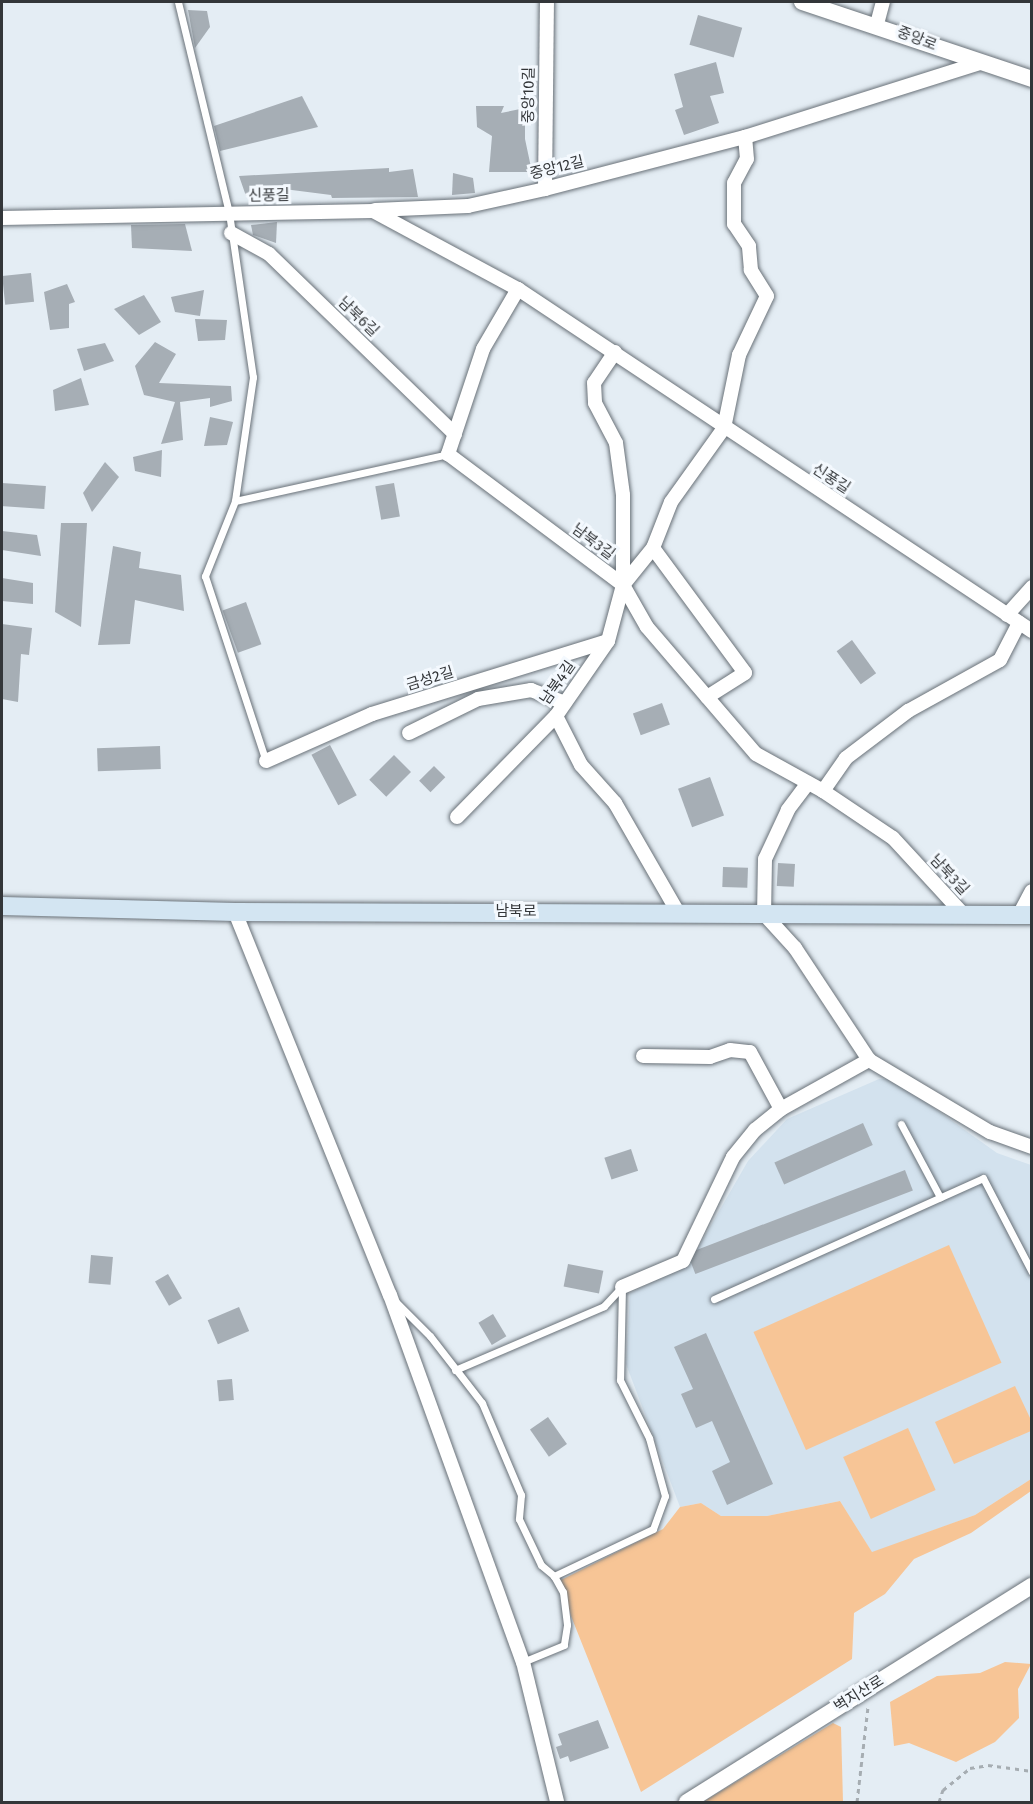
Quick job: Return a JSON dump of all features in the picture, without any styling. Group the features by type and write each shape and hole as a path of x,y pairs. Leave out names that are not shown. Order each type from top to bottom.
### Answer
{"main road":[{"name":"남북로","path":"2,906 235,912 676,911 764,914 1025,915"}],"street":[{"name":"중앙10길","path":"545,189 547,2"},
{"name":"중앙로","path":"802,2 877,24 980,63 1032,79"},
{"path":"877,24 883,2"},
{"name":"중앙12길","path":"373,210 468,206 545,189 745,137 980,63"},
{"path":"724,428 739,355 767,296 751,270 749,246 734,224 734,183 747,159 745,137"},
{"name":"신풍길","path":"2,218 373,210 518,289 1032,631"},
{"name":"남북6길","path":"231,233 269,254 456,434"},
{"path":"448,454 483,349 518,289"},
{"path":"615,352 594,383 595,403 616,443 623,495 623,585"},
{"name":"남북4길","path":"457,817 556,716 608,641 623,585 653,548 671,502 724,428"},
{"name":"남북3길","path":"448,454 623,585 647,627 756,754 823,791 893,838 965,916"},
{"path":"653,548 746,674 707,697"},
{"path":"1007,615 1032,587"},
{"path":"823,791 846,758 908,711 1000,660 1019,623"},
{"name":"금성2길","path":"266,761 372,714 608,641"},
{"path":"409,733 478,699 531,690 565,703"},
{"path":"556,716 581,765 615,803 676,911"},
{"path":"808,783 788,810 765,859 764,914 795,948 869,1060 990,1132 1032,1147"},
{"path":"1025,915 1032,891"},
{"path":"235,912 390,1295 523,1662 557,1803"},
{"path":"643,1056 710,1058 730,1050 750,1052 781,1109"},
{"path":"622,1287 683,1261 733,1157 755,1130 781,1109 869,1060"},
{"name":"벽지산로","path":"687,1803 1032,1586"}],"lane":[{"path":"178,2 229,213 253,377 235,501 205,576 266,761"},
{"path":"235,501 448,454"},
{"path":"901,1124 940,1197"},
{"path":"714,1299 983,1178 1032,1272"},
{"path":"455,1370 604,1306 622,1287"},
{"path":"555,1576 653,1529 665,1496 649,1438 621,1380 622,1287"},
{"path":"390,1295 482,1403 521,1496 519,1518 541,1565 555,1576 563,1592 567,1624 564,1645 523,1662"}],"path":[{"path":"857,1803 870,1687"},
{"path":"939,1803 943,1790 970,1768 988,1765 1032,1771"}],"shaded area":[{"path":"879,1079 893,1079 997,1153 1031,1165 1031,1479 975,1515 872,1553 840,1501 767,1516 721,1516 701,1503 680,1507 626,1364 630,1293 688,1265 748,1161 787,1119"},
{"path":"949,1245 1001,1363 806,1450 754,1332"},
{"path":"1015,1386 1031,1420 1031,1431 954,1464 935,1422"},
{"path":"908,1428 936,1490 871,1519 843,1457"},
{"path":"1031,1479 1031,1491 971,1533 914,1559 885,1594 854,1613 852,1659 641,1792 571,1616 561,1580 663,1529 680,1507 701,1503 721,1516 767,1516 840,1501 872,1552 975,1515"},
{"path":"1005,1662 1031,1664 1018,1689 1019,1718 995,1742 956,1762 909,1743 894,1746 890,1702 937,1676 980,1673"},
{"path":"833,1723 841,1727 843,1802 703,1802"}],"building":[{"path":"188,10 207,11 210,27 195,48"},
{"path":"698,15 742,28 734,57 689,45"},
{"path":"716,62 724,93 710,96 719,123 684,135 675,110 683,107 674,74"},
{"path":"302,96 318,127 220,151 214,126"},
{"path":"476,106 504,106 501,113 525,108 525,139 532,172 489,172 492,136 477,127"},
{"path":"389,168 389,172 413,169 418,197 332,198 331,195 284,189 246,196 239,176"},
{"path":"453,173 473,178 475,193 452,195"},
{"path":"277,222 276,243 253,235 251,225"},
{"path":"185,224 192,251 132,248 131,225"},
{"path":"31,273 34,302 5,305 2,276"},
{"path":"67,284 75,302 69,304 69,328 50,330 44,292"},
{"path":"204,290 200,316 175,312 171,297"},
{"path":"144,295 161,322 139,335 114,309"},
{"path":"195,319 227,320 225,340 198,341"},
{"path":"155,342 176,354 159,383 231,386 232,401 210,407 210,398 180,402 183,440 161,444 175,402 144,395 135,366"},
{"path":"105,343 114,361 84,371 77,349"},
{"path":"81,378 89,405 55,411 53,390"},
{"path":"210,417 233,422 227,445 204,446"},
{"path":"162,450 161,477 135,471 133,457"},
{"path":"105,462 119,477 92,512 83,493"},
{"path":"2,483 46,486 44,509 2,506"},
{"path":"394,483 400,516 381,520 375,486"},
{"path":"61,523 87,523 81,627 55,612"},
{"path":"2,531 37,535 41,556 2,550"},
{"path":"113,546 141,552 139,568 181,575 184,611 135,600 130,644 98,645"},
{"path":"2,578 33,583 33,604 2,601"},
{"path":"246,602 261,644 238,653 223,611"},
{"path":"2,624 32,628 29,655 21,654 18,702 2,699"},
{"path":"852,640 876,673 861,684 837,651"},
{"path":"662,703 670,725 641,735 633,714"},
{"path":"330,745 357,795 338,805 311,755"},
{"path":"160,746 161,769 98,771 97,748"},
{"path":"394,755 411,772 386,797 369,780"},
{"path":"434,766 445,777 430,792 419,781"},
{"path":"710,777 724,816 692,827 678,789"},
{"path":"778,863 795,864 794,887 777,886"},
{"path":"723,867 748,868 747,888 722,887"},
{"path":"863,1123 873,1145 784,1184 774,1162"},
{"path":"631,1149 638,1171 611,1180 604,1158"},
{"path":"905,1170 913,1191 695,1274 687,1253"},
{"path":"91,1255 113,1257 110,1285 89,1283"},
{"path":"568,1264 603,1271 599,1293 564,1287"},
{"path":"168,1274 182,1298 169,1306 155,1282"},
{"path":"239,1307 249,1331 218,1344 208,1320"},
{"path":"493,1314 506,1336 492,1345 478,1323"},
{"path":"706,1333 773,1484 727,1505 712,1471 730,1462 712,1421 696,1428 681,1394 693,1389 674,1347"},
{"path":"232,1379 234,1400 219,1401 217,1380"},
{"path":"548,1417 567,1444 549,1457 530,1430"},
{"path":"598,1720 609,1748 570,1762 568,1756 560,1759 556,1747 562,1745 558,1734"}]}
